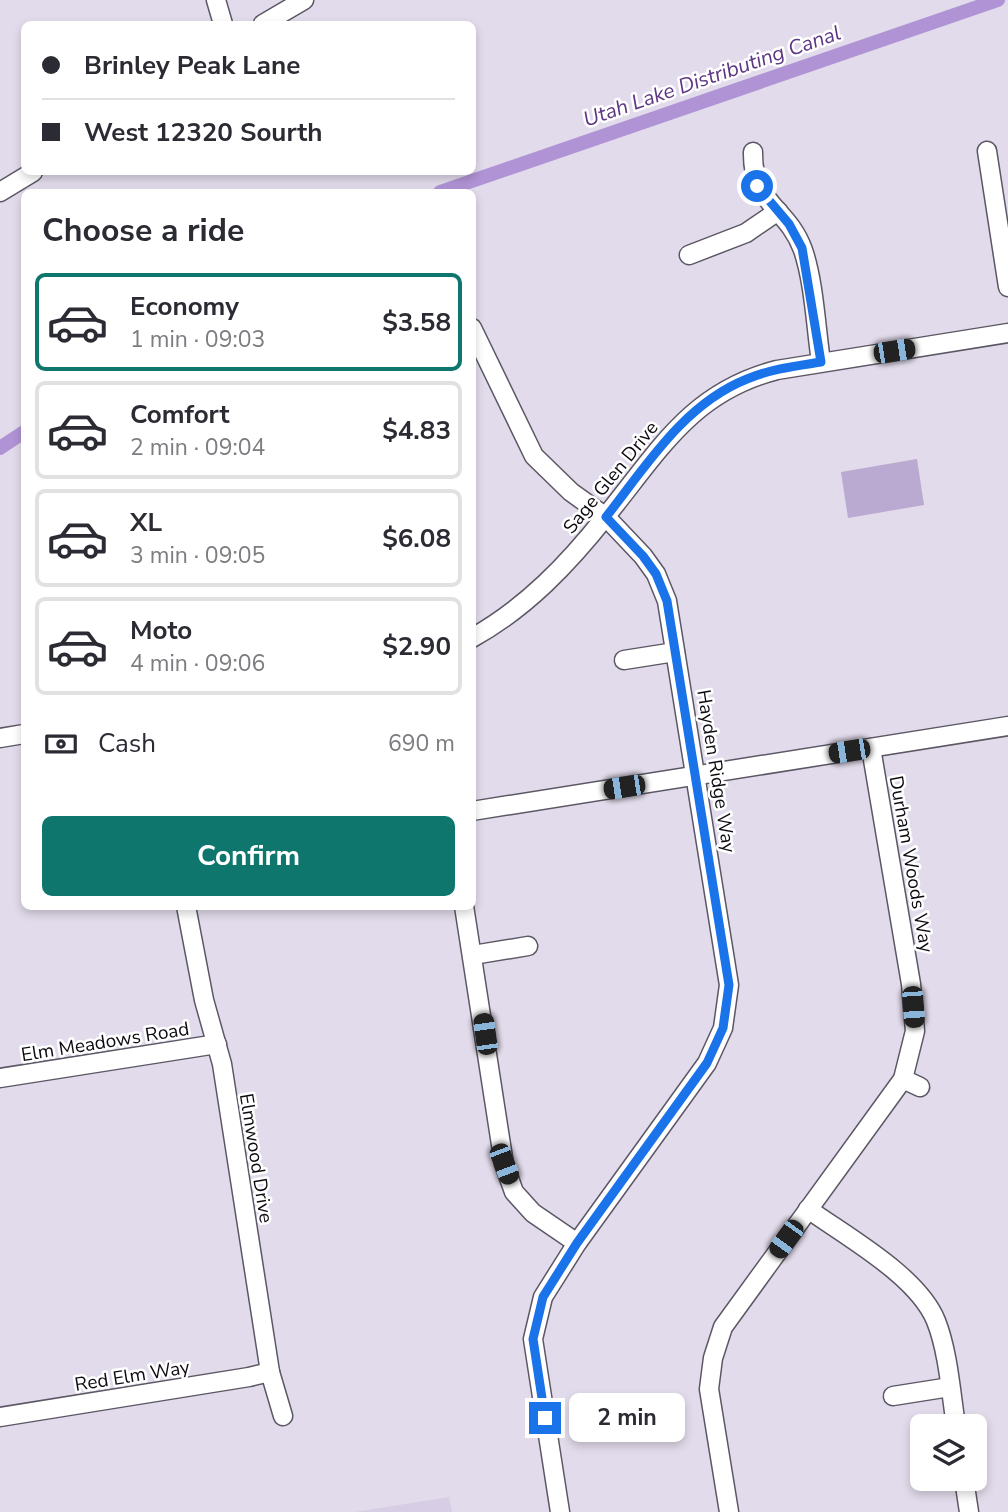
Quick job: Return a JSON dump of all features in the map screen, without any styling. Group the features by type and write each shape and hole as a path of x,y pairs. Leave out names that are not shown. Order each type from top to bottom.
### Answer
{"street":[{"path":"216,0 222,21"},
{"path":"268,21 304,0"},
{"path":"987,151 1008,287"},
{"path":"753,152 752,169 757,186 796,236 805,259 821,362"},
{"path":"0,192 28,175"},
{"path":"690,255 746,233 778,211"},
{"name":"Sage Glen Drive","path":"476,636 532,598 606,517 668,437 705,402 732,386 761,374 821,362 1008,334"},
{"name":"Hayden Ridge Way","path":"476,336 534,456 571,492 606,517 643,556 656,574 667,601 729,985 723,1028 707,1063 577,1243 543,1297 533,1339 560,1512"},
{"path":"624,660 675,652"},
{"path":"476,810 1008,726"},
{"path":"0,738 21,734"},
{"name":"Durham Woods Way","path":"729,1512 709,1389 713,1359 723,1327 903,1079 915,1031 911,984 871,747"},
{"name":"Elmwood Drive","path":"187,910 194,956 217,1044 270,1371 284,1416"},
{"path":"465,910 504,1164 514,1192 533,1213 577,1243"},
{"path":"473,955 528,946"},
{"name":"Elm Meadows Road","path":"0,1078 217,1044"},
{"path":"903,1079 920,1087"},
{"path":"808,1209 904,1277 922,1297 936,1320 954,1414"},
{"name":"Red Elm Way","path":"0,1417 249,1377 270,1371"},
{"path":"893,1396 950,1387"},
{"path":"966,1491 969,1512"}],"shaded area":[{"path":"917,459 924,505 848,518 841,472"},
{"path":"449,1497 452,1512 355,1512"}],"waterway":[{"name":"Utah Lake Distributing Canal","path":"449,189 998,0"},
{"name":"Utah Lake Distributing Canal","path":"0,448 21,434"}],"route":[{"path":"545,1418 533,1339 543,1297 577,1243 707,1063 723,1028 729,985 667,601 656,574 643,556 606,517 668,437 705,402 746,379 821,362 802,248 789,224 757,186"}]}
